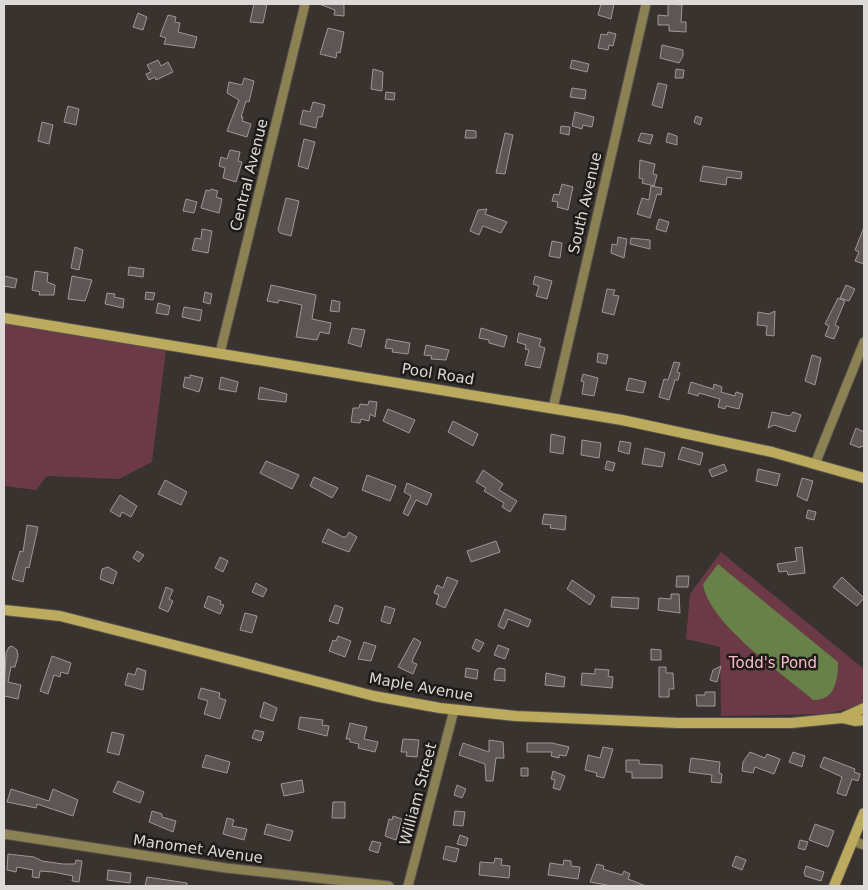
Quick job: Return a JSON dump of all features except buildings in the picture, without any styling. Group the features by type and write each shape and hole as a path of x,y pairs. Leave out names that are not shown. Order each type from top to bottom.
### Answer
{"main road":[{"name":"Pool Road","path":"4,318 553,408 679,431 815,464 864,478"},
{"name":"Maple Avenue","path":"4,610 60,616 374,696 454,710 563,719 678,724 790,722 842,718 855,721 864,720"},
{"name":"Maple Avenue","path":"842,718 864,708"},
{"path":"834,886 864,813"}],"street":[{"name":"Central Avenue","path":"220,353 305,4"},
{"name":"South Avenue","path":"553,408 646,4"},
{"path":"815,464 864,342"},
{"name":"William Street","path":"408,886 454,710"},
{"name":"Manomet Avenue","path":"4,834 244,870 343,879 389,886"},
{"path":"853,841 864,845"}],"green space":[{"path":"4,323 166,350 152,462 119,479 47,476 36,490 4,486"},
{"name":"Todd's Pond","path":"721,552 864,669 864,705 826,714 721,716 720,647 686,639 690,594"}],"shaded area":[{"name":"Todd's Pond","path":"718,564 838,662 836,682 831,693 826,697 813,700 766,662 732,631 718,615 708,599 703,584"}]}
